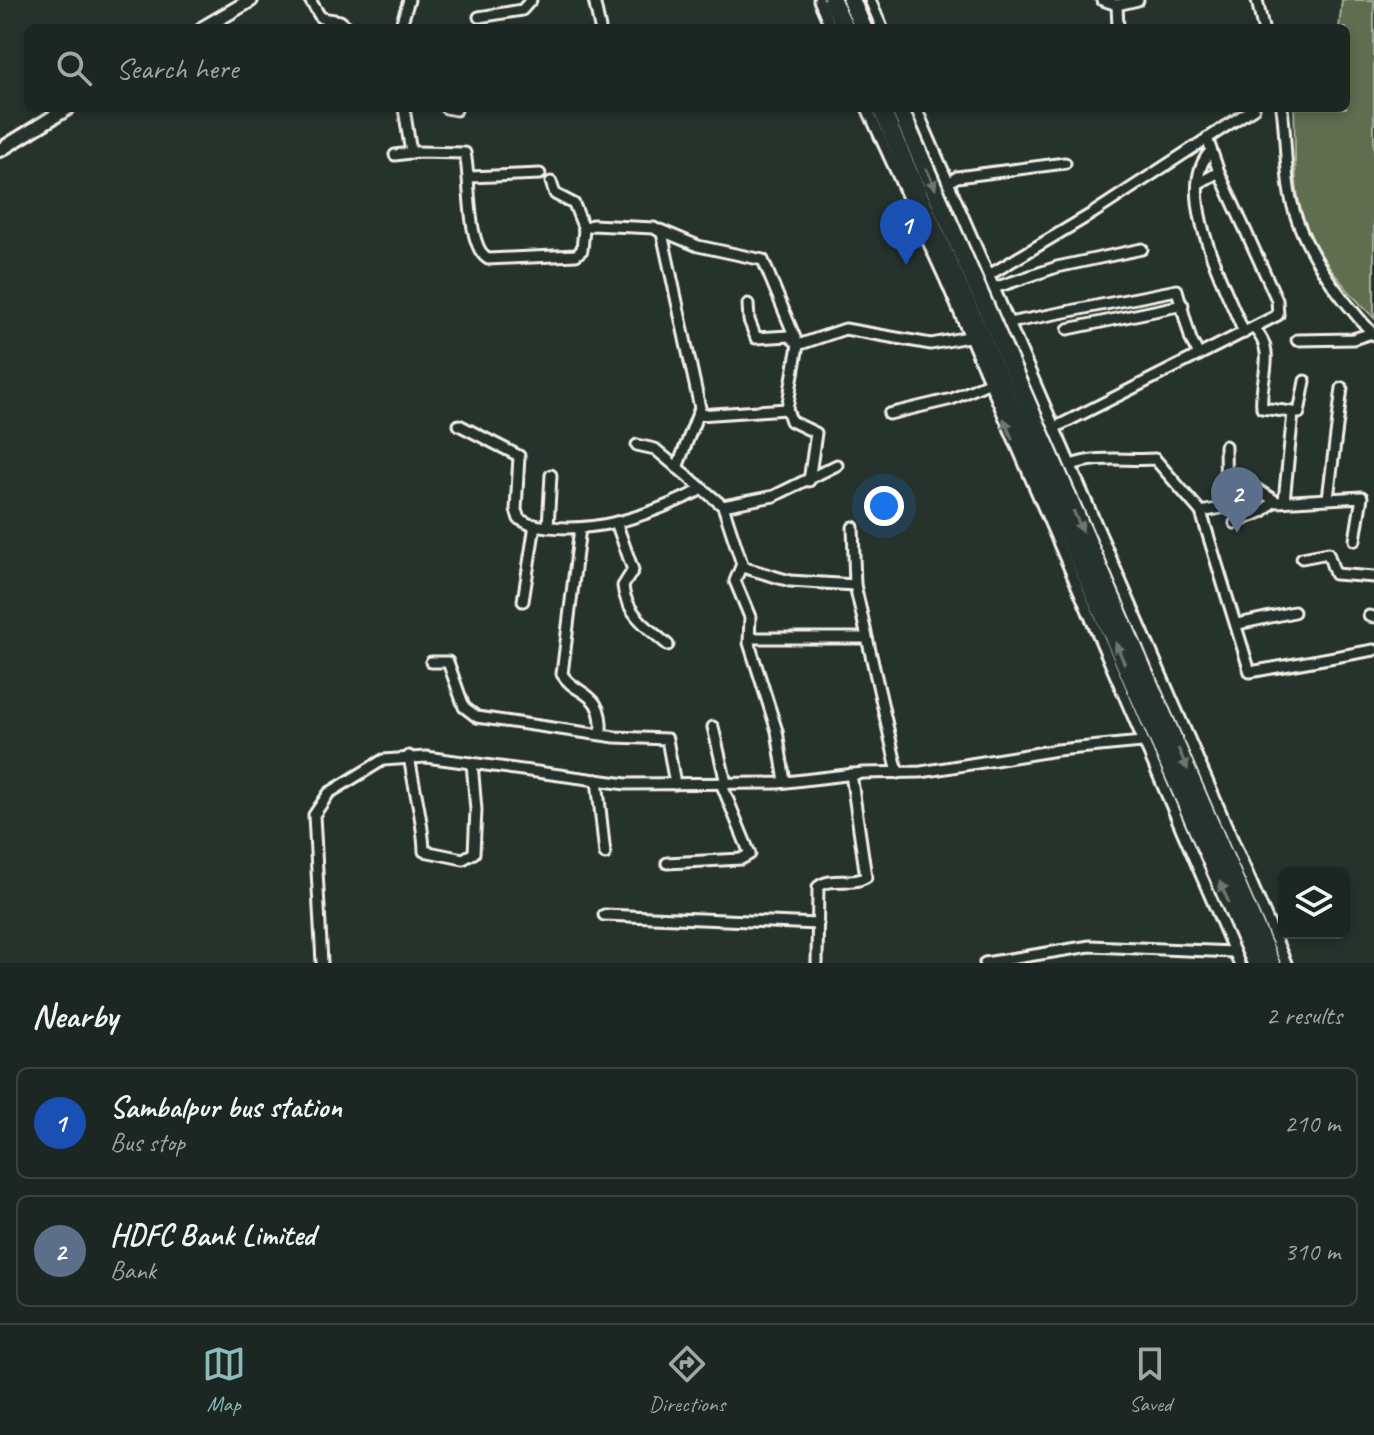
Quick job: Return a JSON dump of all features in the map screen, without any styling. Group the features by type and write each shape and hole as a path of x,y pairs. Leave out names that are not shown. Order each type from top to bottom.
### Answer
{"highway":[{"path":"832,0 843,24"},
{"path":"851,0 861,24"},
{"path":"883,112 1256,963"},
{"path":"901,112 1271,963"}],"main road":[{"path":"210,24 251,0"},
{"path":"0,150 62,112"}],"street":[{"path":"310,0 321,18 344,24"},
{"path":"401,24 409,0"},
{"path":"479,17 522,10 531,0"},
{"path":"594,0 599,24"},
{"path":"819,0 829,24"},
{"path":"870,0 880,24"},
{"path":"1102,0 1117,5 1138,0"},
{"path":"1257,0 1262,24"},
{"path":"1117,5 1118,24"},
{"path":"405,112 411,153"},
{"path":"869,112 1239,963"},
{"path":"918,112 1286,963"},
{"path":"989,275 1093,213 1248,112"},
{"path":"1282,112 1291,196 1299,224 1337,292 1373,334 1353,339 1297,340"},
{"path":"1056,427 1271,320 1280,309 1207,138"},
{"path":"1211,151 1204,158 1197,211 1244,333"},
{"path":"395,155 465,153 474,231 486,258 572,257 582,250 584,229 574,204 555,194 551,182"},
{"path":"949,182 957,177 1065,163"},
{"path":"1199,183 1219,172"},
{"path":"469,177 540,174"},
{"path":"584,229 597,224 660,230 698,246 763,260 798,345 787,409 791,421 816,433 809,481"},
{"path":"660,230 694,370 699,415 677,468"},
{"path":"994,288 1057,267 1142,249"},
{"path":"1009,323 1171,289 1181,294 1191,340 1199,355"},
{"path":"748,304 749,320 756,338 789,336 798,345"},
{"path":"1068,329 1183,305"},
{"path":"1254,328 1264,339 1267,350 1262,408 1293,413 1301,410 1305,381"},
{"path":"798,345 845,329 931,344 968,337"},
{"path":"889,414 952,399 988,383"},
{"path":"1328,498 1342,388"},
{"path":"699,415 787,409"},
{"path":"1235,523 1279,501 1293,413"},
{"path":"459,425 518,453 517,515 522,522 580,528 616,522 656,511 703,489"},
{"path":"637,445 655,449 723,506 742,567 735,581 750,617 750,638 777,731 785,782"},
{"path":"1225,446 1226,507"},
{"path":"1071,465 1095,457 1137,461 1155,459 1201,512 1238,624 1248,669 1254,674 1374,650"},
{"path":"723,506 774,496 837,465"},
{"path":"548,527 551,475"},
{"path":"1201,512 1226,507 1251,488 1279,501 1374,499"},
{"path":"1355,540 1362,497"},
{"path":"616,522 633,570 623,586 625,596 641,623 668,645"},
{"path":"523,601 535,525"},
{"path":"853,527 855,585 864,638 898,773"},
{"path":"580,528 562,674 586,691 600,715 601,734"},
{"path":"1302,558 1328,553 1335,574 1374,577"},
{"path":"742,567 799,583 855,585"},
{"path":"1238,624 1294,612"},
{"path":"750,638 864,638"},
{"path":"431,662 448,662 464,707 471,715 601,734 667,739 675,784"},
{"path":"667,863 741,859 750,854 724,783 713,727"},
{"path":"322,963 313,820 315,810 329,793 366,768 409,756 597,780 675,784 785,782 851,774 898,773 1142,742"},
{"path":"409,756 418,795 418,817 425,831 424,851 463,859 474,853 476,810 472,763"},
{"path":"817,963 817,891 821,883 866,877 851,774"},
{"path":"597,780 605,854"},
{"path":"604,915 818,924"},
{"path":"985,963 1090,946 1234,952"}],"green space":[{"path":"1342,0 1374,0 1374,318 1343,284 1316,246 1303,218 1297,192 1294,112 1350,112 1350,24 1339,24"}],"place":[{"name":"Sambalpur bus station","path":"906,265"},
{"name":"HDFC Bank Limited","path":"1237,533"}]}
